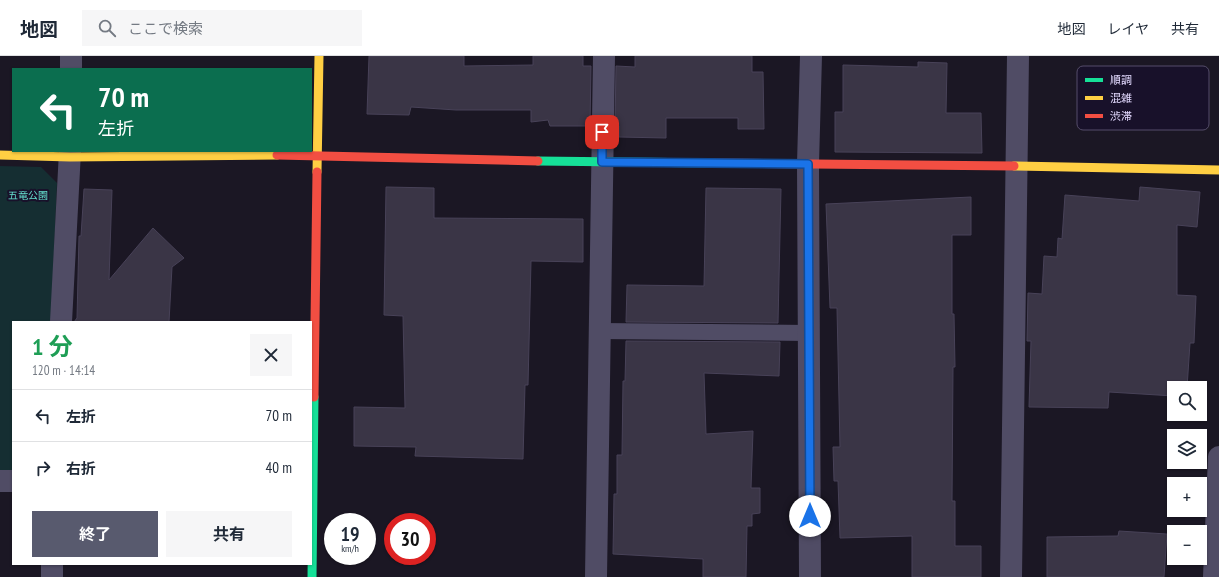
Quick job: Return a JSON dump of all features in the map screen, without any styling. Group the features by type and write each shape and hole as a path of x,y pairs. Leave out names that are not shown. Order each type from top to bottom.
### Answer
{"street":[{"path":"70,68 71,56"},
{"path":"312,577 319,56"},
{"path":"596,577 604,56"},
{"path":"810,577 808,164 811,56"},
{"path":"1011,577 1018,56"},
{"path":"61,321 70,154"},
{"path":"0,155 70,154 318,156 602,162 1016,166 1219,170"},
{"path":"1214,577 1219,457"},
{"path":"0,481 12,481"},
{"path":"52,565 52,577"}],"lane":[{"path":"599,331 809,333"}],"green space":[{"name":"五竜公園","path":"0,166 41,167 57,183 51,321 12,321 12,470 0,470"}],"building":[{"path":"369,56 464,56 464,66 533,65 533,56 583,56 583,66 591,66 590,126 550,126 548,120 531,122 531,110 456,110 411,107 409,115 367,114"},
{"path":"635,56 752,56 752,72 763,72 764,129 738,129 738,118 666,118 666,138 619,137 619,126 615,126 616,66 635,67"},
{"path":"918,62 947,63 946,113 981,113 982,153 835,152 835,112 843,112 843,65 918,67"},
{"path":"386,187 434,188 434,218 583,219 583,262 531,261 528,385 525,385 523,459 415,456 416,447 354,446 354,407 405,408 403,316 384,315"},
{"path":"1140,187 1200,192 1197,227 1177,225 1177,295 1196,296 1194,343 1190,343 1187,381 1167,381 1167,396 1109,392 1108,408 1029,407 1031,341 1027,341 1028,293 1042,294 1044,256 1057,257 1058,238 1062,239 1065,195 1139,201"},
{"path":"706,188 781,189 778,323 626,322 627,285 704,286"},
{"path":"84,189 112,190 109,280 153,228 184,258 172,267 169,321 75,321 77,318 79,236 81,236"},
{"path":"971,197 971,235 952,235 952,314 954,314 955,367 953,367 952,501 955,501 955,546 981,546 981,577 912,577 912,536 840,538 838,481 834,481 833,447 840,447 837,308 830,308 826,204"},
{"path":"626,341 780,342 779,376 704,373 706,434 753,431 751,488 760,488 760,513 752,514 752,526 747,526 746,577 703,577 703,559 613,554 614,494 617,494 617,455 622,455 623,381 625,381"},
{"path":"1119,531 1167,534 1164,577 1047,577 1047,537 1118,536"}],"traffic: fast":[{"path":"538,161 713,163"},
{"path":"312,577 314,397"}],"traffic: slow":[{"path":"317,172 319,56"},
{"path":"0,155 70,157 277,155"},
{"path":"1014,166 1219,170"}],"traffic: jam":[{"path":"277,155 538,161"},
{"path":"713,163 1014,166"},
{"path":"314,397 317,172"}],"route":[{"path":"602,132 602,162 808,164 810,516"}]}
